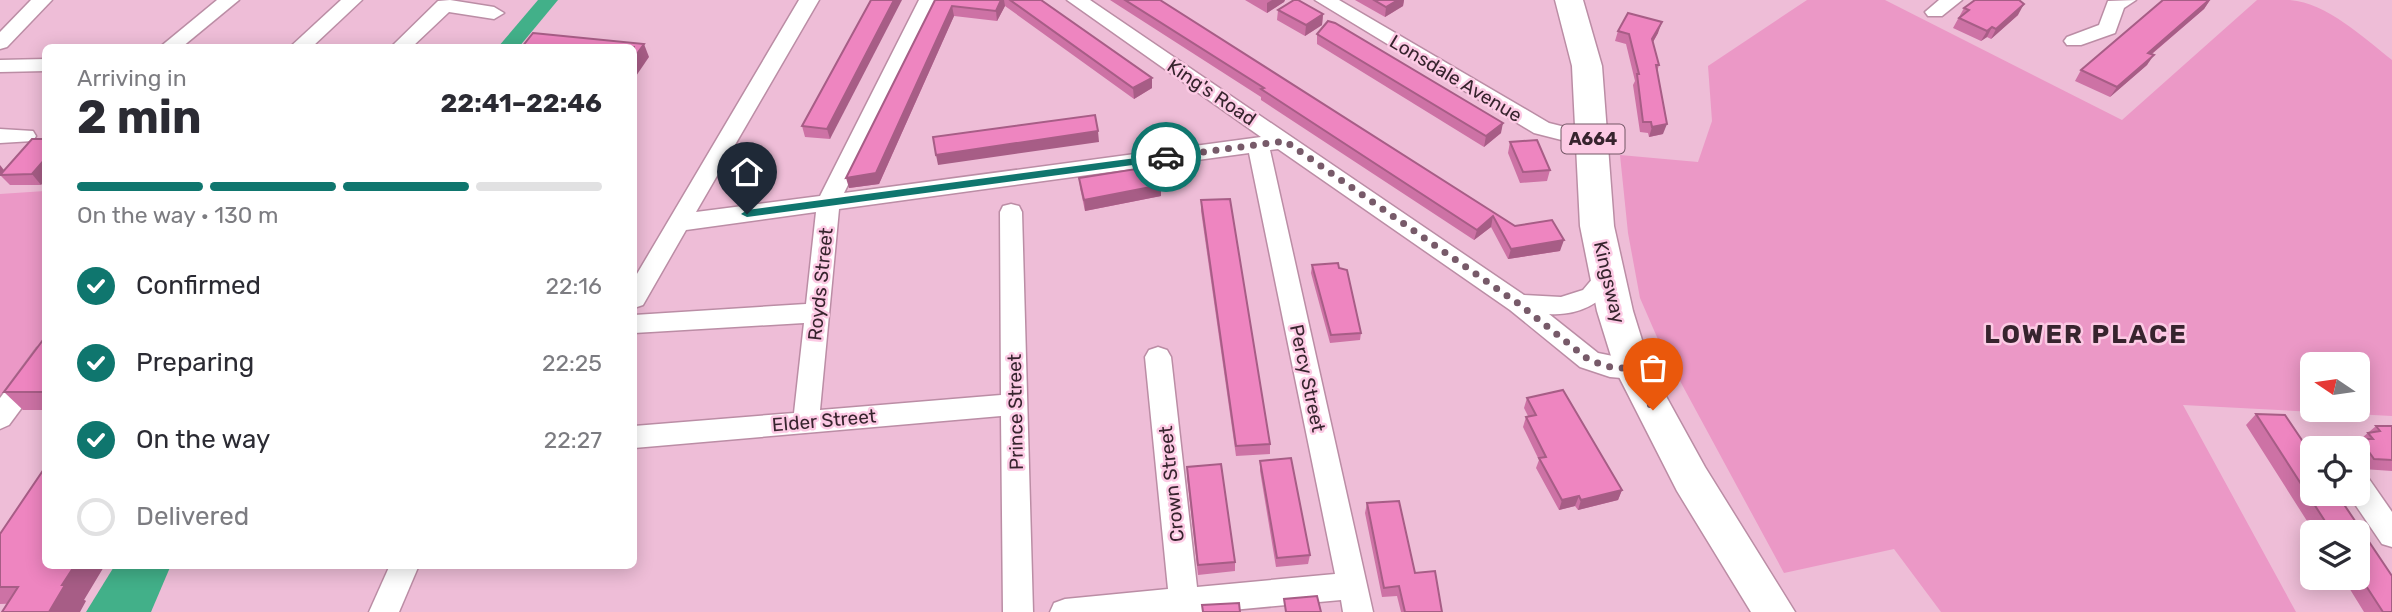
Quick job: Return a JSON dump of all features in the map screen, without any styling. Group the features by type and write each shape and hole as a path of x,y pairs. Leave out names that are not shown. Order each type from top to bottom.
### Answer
{"highway":[{"name":"Kingsway","path":"1576,1 1587,66 1597,226 1607,277 1633,369 1691,479 1774,612"}],"street":[{"path":"3,37 42,0"},
{"path":"174,44 229,0"},
{"path":"637,294 809,0"},
{"name":"Royds Street","path":"806,422 828,203 929,0"},
{"name":"King's Road","path":"1077,0 1519,304 1589,360 1610,367 1633,369"},
{"name":"Lonsdale Avenue","path":"1325,0 1542,128 1593,141"},
{"path":"1935,12 1952,0"},
{"path":"2074,41 2108,29 2115,5 2126,0"},
{"path":"303,44 347,1"},
{"path":"404,44 445,5 494,13"},
{"path":"0,66 42,65"},
{"path":"0,136 24,136"},
{"path":"678,223 1285,141"},
{"name":"Percy Street","path":"1258,145 1355,599"},
{"name":"Prince Street","path":"1011,212 1018,612"},
{"path":"1519,304 1562,306 1592,296 1607,277"},
{"path":"642,323 817,313"},
{"name":"Crown Street","path":"1158,356 1184,607"},
{"path":"0,418 42,360"},
{"name":"Elder Street","path":"637,437 1015,404"},
{"path":"2370,500 2387,522"},
{"path":"384,612 402,572"},
{"path":"1065,612 1355,599"}],"shaded area":[{"path":"1807,0 1885,0 2122,120 2257,0 2290,0 2318,8 2357,32 2392,60 2392,416 2370,415 2370,352 2300,352 2300,411 2183,405 2296,612 1941,612 1894,549 1784,573 1660,344 1640,298 1628,233 1620,155 1698,162 1712,121 1708,66"},
{"path":"42,191 42,348 0,408 0,194"},
{"path":"113,569 169,569 151,612 86,612"}],"building":[{"path":"871,0 894,0 827,129 802,126"},
{"path":"935,0 1001,0 996,11 952,6 876,173 846,178"},
{"path":"1010,0 1041,0 1152,78 1133,88"},
{"path":"1125,0 1160,0 1515,226 1552,220 1564,240 1511,249 1493,216 1477,230 1261,89 1264,88"},
{"path":"1294,0 1323,14 1306,25 1278,10"},
{"path":"1374,0 1398,0 1386,7"},
{"path":"1975,0 2019,0 2024,4 1996,29 1992,27 1987,31 1959,18 1969,10 1964,8"},
{"path":"2163,0 2209,0 2148,53 2154,55 2117,87 2081,70"},
{"path":"1628,13 1662,22 1652,39 1659,65 1656,65 1667,124 1652,127 1651,122 1643,122 1639,74 1629,34 1618,31"},
{"path":"1328,21 1503,123 1486,136 1317,34"},
{"path":"533,33 644,44 637,54 637,44 524,44"},
{"path":"1095,115 1098,131 936,155 933,137"},
{"path":"32,139 42,139 42,163 32,174 0,175"},
{"path":"1537,140 1550,170 1523,172 1510,142"},
{"path":"1155,166 1161,185 1084,200 1079,178"},
{"path":"1230,199 1270,444 1236,446 1201,200"},
{"path":"1338,263 1339,268 1347,270 1361,333 1331,335 1312,265"},
{"path":"42,341 42,392 4,392"},
{"path":"1563,390 1622,490 1581,500 1579,496 1562,500 1539,458 1546,457 1526,417 1536,415 1527,398"},
{"path":"2256,414 2285,415 2300,437 2300,482"},
{"path":"2376,426 2392,426 2392,460 2374,459 2370,453 2370,439 2373,439 2368,433 2380,431"},
{"path":"1291,458 1310,555 1277,558 1260,461"},
{"path":"1221,464 1235,562 1198,565 1187,467"},
{"path":"42,472 42,569 72,569 49,612 2,612 18,587 0,587 0,534"},
{"path":"1399,501 1415,573 1435,571 1442,612 1405,612 1399,586 1384,588 1367,503"},
{"path":"2315,506 2345,506 2354,520 2324,520"},
{"path":"2370,543 2392,576 2392,612 2383,612 2369,590"},
{"path":"1317,596 1321,612 1286,612 1284,599"},
{"path":"1239,603 1240,612 1203,612 1202,605"}],"waterway":[{"path":"511,44 548,0"}],"way so far":[{"path":"1166,157 1285,141 1519,304 1589,360 1610,367 1633,369 1653,410"}],"district":[{"name":"LOWER PLACE","path":"2086,334"}],"route":[{"path":"747,214 1166,157"}]}
